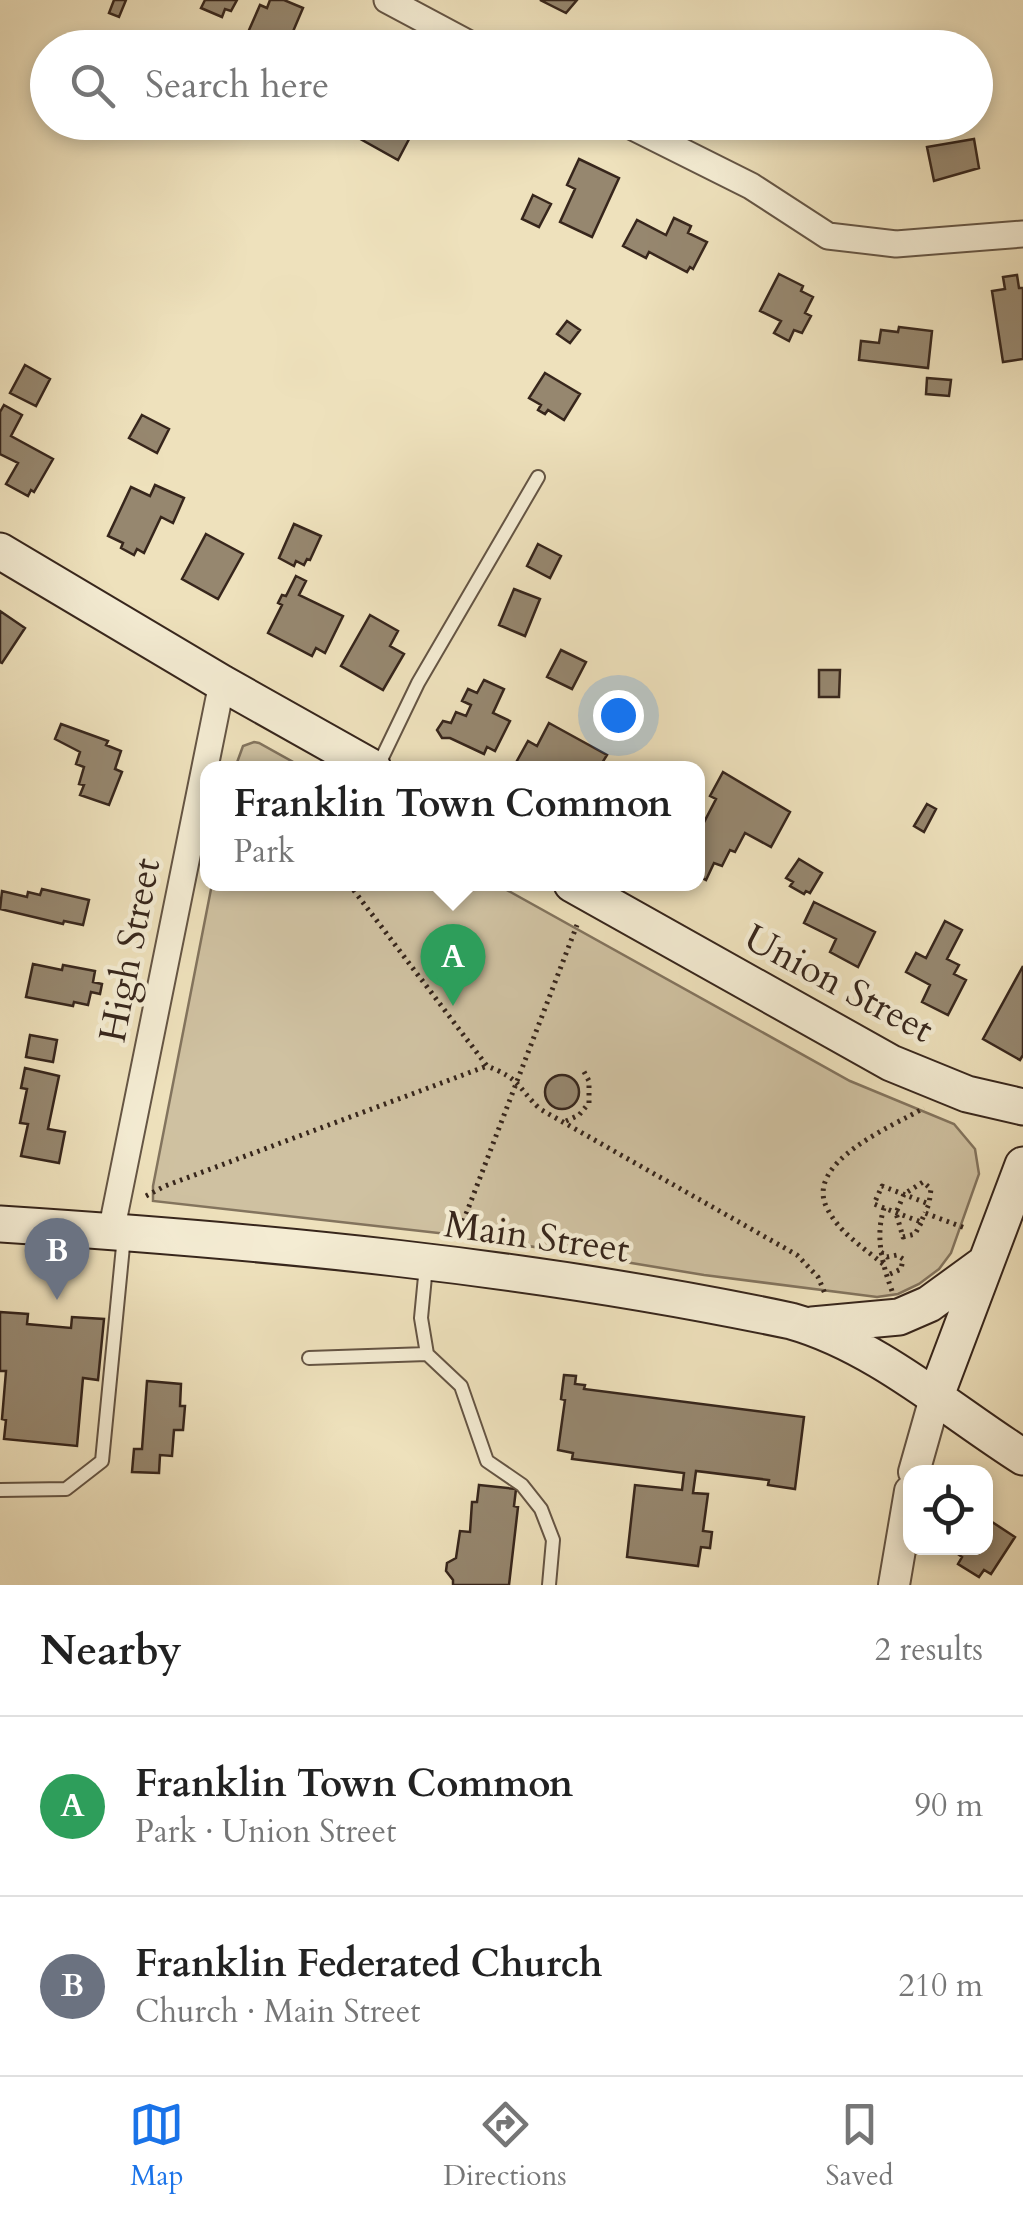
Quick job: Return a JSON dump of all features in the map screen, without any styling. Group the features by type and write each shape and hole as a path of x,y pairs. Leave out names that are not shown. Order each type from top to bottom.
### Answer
{"main road":[{"path":"0,551 222,684 362,761"},
{"name":"Union Street","path":"584,891 891,1063 967,1094 1023,1107"},
{"path":"934,1398 1023,1166"},
{"name":"Main Street","path":"0,1224 426,1262 692,1302 817,1311 878,1361 1023,1456"},
{"path":"817,1311 899,1318 929,1304 985,1264"}],"street":[{"path":"387,0 443,30"},
{"path":"659,140 751,186 828,236 896,244 1023,234"},
{"name":"High Street","path":"207,761 222,684"},
{"name":"High Street","path":"118,1232 200,800"},
{"path":"916,1465 934,1398"},
{"path":"894,1585 903,1532"}],"lane":[{"path":"379,761 418,683 538,477"},
{"path":"0,1490 66,1489 102,1460 118,1232"},
{"path":"426,1262 421,1311 427,1354 461,1386 487,1462 522,1484 542,1509 552,1540 549,1585"},
{"path":"309,1358 427,1354"}],"path":[{"path":"354,891 487,1066 516,1077 540,1109 797,1255 818,1277 817,1311"},
{"path":"456,1238 576,925"},
{"path":"146,1196 487,1066"},
{"path":"564,1122 579,1115 589,1102 590,1081 582,1068"},
{"path":"883,1264 834,1219 824,1202 823,1186 830,1170 845,1156 924,1108"},
{"path":"926,1182 932,1192 915,1234 904,1237 896,1213 904,1194 926,1182"},
{"path":"921,1222 874,1204 882,1186 929,1204"},
{"path":"884,1208 879,1228 880,1252 895,1299"},
{"path":"925,1214 965,1228"},
{"path":"880,1252 887,1258 897,1254 903,1259 902,1267 890,1272 888,1278"}],"shaded area":[{"path":"259,743 291,761 238,761 243,746"},
{"path":"211,891 509,891 850,1081 954,1124 975,1149 979,1174 951,1253 939,1269 898,1294 877,1297 704,1275 474,1237 153,1201"}],"building":[{"path":"114,0 126,0 119,17 109,13"},
{"path":"205,0 237,0 231,11 225,9 222,17 201,8"},
{"path":"270,0 284,0 303,8 294,30 249,30 260,5 267,8"},
{"path":"540,0 577,0 566,13"},
{"path":"362,140 409,140 398,160"},
{"path":"974,140 979,168 934,181 927,147"},
{"path":"579,159 619,178 592,237 560,222 575,189 567,185"},
{"path":"533,195 551,204 539,227 522,219"},
{"path":"674,218 691,226 688,233 707,242 693,269 690,267 687,272 649,252 646,258 623,246 637,220 666,235"},
{"path":"779,274 803,286 801,291 813,297 805,313 811,316 802,333 794,330 789,341 774,333 781,321 760,311"},
{"path":"1017,275 1019,288 1023,288 1023,359 1003,362 992,291 1005,289 1003,277"},
{"path":"567,321 580,330 570,343 557,334"},
{"path":"899,327 932,331 928,368 859,360 861,341 879,343 881,330 898,332"},
{"path":"25,365 50,379 36,406 10,393"},
{"path":"545,373 580,394 564,420 548,410 545,414 538,410 541,405 529,398"},
{"path":"927,378 951,380 949,396 926,394"},
{"path":"4,405 22,415 11,436 53,459 28,496 6,484 18,463 0,454 0,412"},
{"path":"142,415 169,429 157,453 129,438"},
{"path":"155,485 184,498 173,523 161,517 144,553 137,549 134,555 121,548 123,543 108,536 131,487 150,496"},
{"path":"294,524 321,536 304,565 296,561 294,566 279,558"},
{"path":"206,534 243,554 218,599 182,579"},
{"path":"538,544 561,556 550,578 527,566"},
{"path":"296,576 306,581 299,595 343,616 325,653 316,648 312,656 268,633 282,605 278,603"},
{"path":"514,589 540,599 525,636 499,625"},
{"path":"0,611 25,628 2,663 0,662"},
{"path":"370,615 398,631 390,646 404,654 383,690 341,666"},
{"path":"561,650 586,662 572,689 547,677"},
{"path":"819,670 840,670 839,697 819,697"},
{"path":"484,680 504,689 493,713 510,721 495,751 487,747 484,754 442,738 437,730 443,721 451,723 456,712 466,716 471,705 462,701 468,689 477,693"},
{"path":"549,723 607,755 603,761 517,761 528,741 537,746"},
{"path":"61,724 108,741 106,745 121,751 115,769 122,772 109,805 80,795 84,767 76,764 80,752 55,739"},
{"path":"723,772 790,812 771,847 745,833 722,866 714,863 706,880 705,820 716,799 710,796"},
{"path":"927,804 936,809 924,832 914,826"},
{"path":"799,859 822,873 810,893 790,886 793,882 786,878"},
{"path":"42,889 89,900 83,925 0,909 2,891 27,897 28,892 40,895"},
{"path":"814,902 875,932 858,967 830,952 836,939 804,923"},
{"path":"945,921 962,930 947,959 959,965 954,974 966,980 948,1015 922,1002 930,985 906,972 916,953 926,958"},
{"path":"33,964 95,971 93,982 102,984 100,994 91,992 88,1005 74,1002 73,1006 26,997"},
{"path":"1023,966 1023,1055 1020,1060 983,1039"},
{"path":"30,1035 57,1040 53,1062 26,1057"},
{"path":"25,1068 59,1076 48,1129 65,1132 59,1163 21,1156 28,1124 20,1123 27,1089 21,1088"},
{"path":"562,1075 574,1080 579,1092 574,1104 562,1109 550,1104 545,1092 550,1080"},
{"path":"0,1312 28,1314 27,1324 71,1328 72,1317 104,1319 98,1380 83,1378 77,1446 4,1439 6,1371 0,1371"},
{"path":"564,1375 576,1376 575,1384 585,1385 584,1389 804,1417 795,1489 768,1485 769,1480 696,1471 693,1493 708,1494 703,1531 712,1532 710,1548 701,1547 698,1566 627,1557 635,1485 682,1490 684,1473 572,1459 573,1453 558,1450"},
{"path":"147,1381 181,1384 180,1406 185,1406 183,1430 174,1430 172,1456 160,1455 159,1473 132,1472 134,1449 142,1449"},
{"path":"479,1485 516,1489 514,1506 518,1507 509,1585 453,1585 446,1571 447,1563 456,1558 460,1531 470,1532 472,1502 477,1502"},
{"path":"993,1523 1015,1537 991,1574 984,1570 979,1577 958,1564 962,1557 959,1555 993,1555"}],"place":[{"name":"Franklin Town Common","path":"453,1006"},
{"name":"Franklin Federated Church","path":"57,1300"}]}
